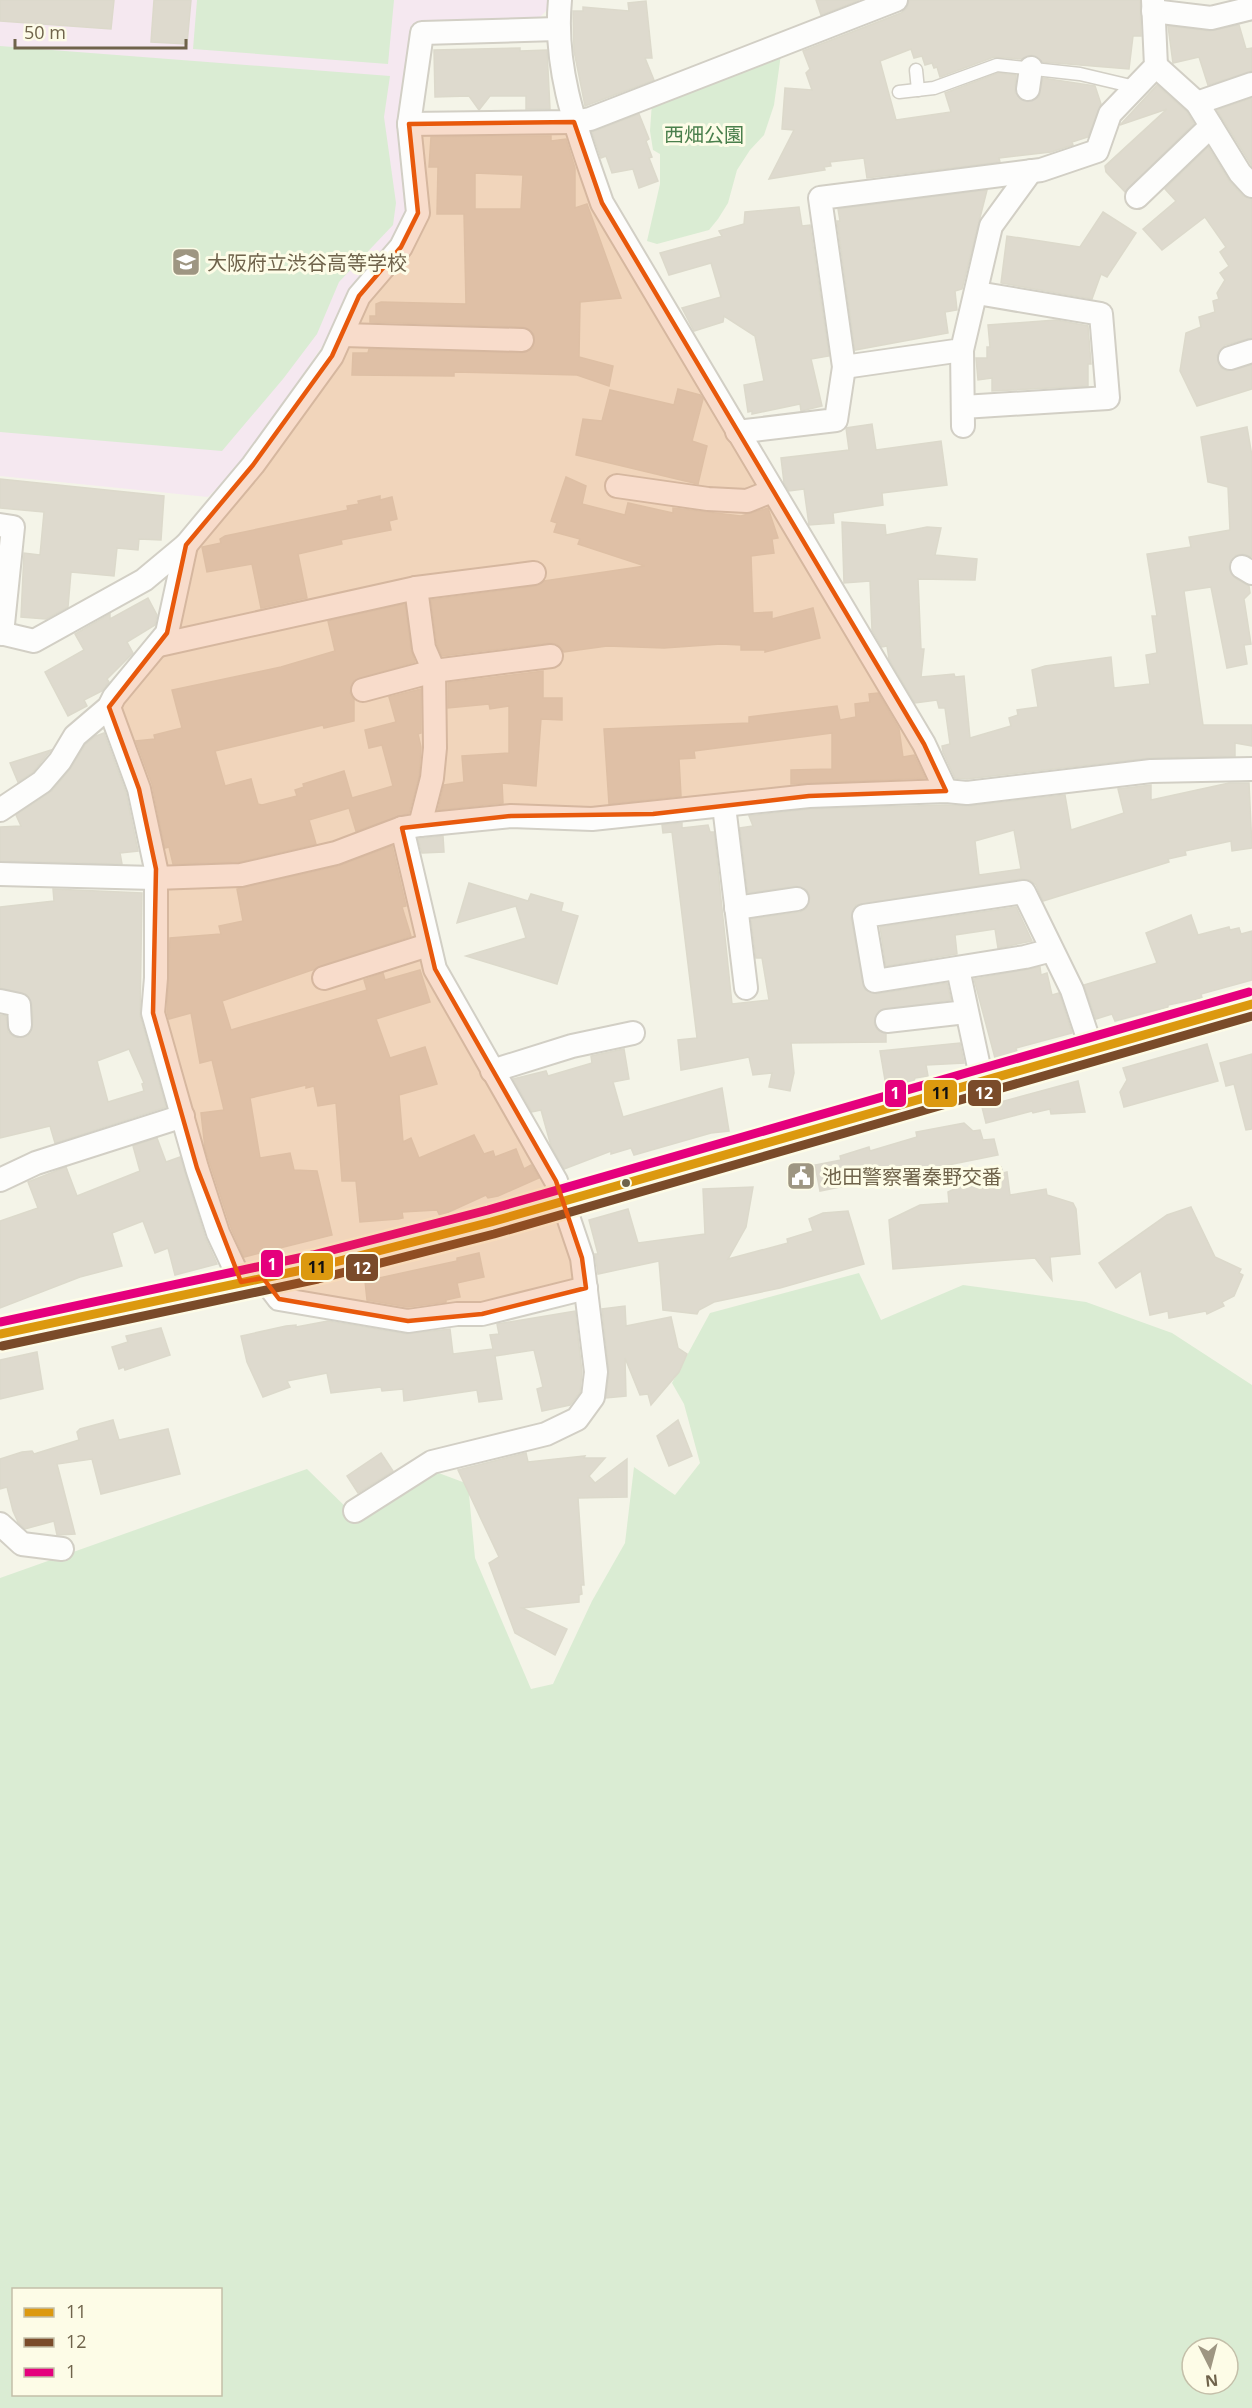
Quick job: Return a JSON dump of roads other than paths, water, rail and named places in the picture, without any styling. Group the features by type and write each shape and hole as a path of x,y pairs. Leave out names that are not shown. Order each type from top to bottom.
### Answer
{"main road":[{"path":"0,1335 252,1280 491,1222 1252,1004"}],"street":[{"path":"560,0 557,29 562,74 574,122 602,203 736,432 924,744 946,791"},
{"path":"409,124 574,122 590,118 896,0"},
{"path":"1252,8 1211,18 1153,5 1156,66 1197,104 1240,173 1252,186"},
{"path":"0,525 13,527 1,634 34,641 144,580 186,545 253,465 332,356 359,296 401,247 418,213 409,124 422,33 557,29"},
{"path":"736,432 836,420 844,367 820,198 1032,171 1097,151 1110,114 1156,66"},
{"path":"1197,104 1252,84"},
{"path":"1137,197 1211,126"},
{"path":"977,293 1101,314 1108,398 963,417 962,350 992,226 1032,171"},
{"path":"343,335 522,340"},
{"path":"844,367 962,350"},
{"path":"1230,358 1252,351"},
{"path":"616,486 708,499 747,501 772,491"},
{"path":"0,810 42,782 60,761 75,736 109,707 159,645 167,633 186,545"},
{"path":"159,645 416,588 534,573"},
{"path":"355,1512 432,1462 546,1434 577,1419 593,1397 596,1372 582,1258 564,1200 556,1180 446,993 435,969 428,945 411,827 434,758 434,671 424,648 416,588"},
{"path":"363,690 434,671 551,657"},
{"path":"109,707 139,789 156,869 154,878 156,978 153,1013 196,1168 219,1233 252,1280 279,1299 408,1322 457,1314 482,1314 586,1288"},
{"path":"0,874 154,878 241,875 336,853 411,827 511,816 592,819 809,796 946,791 967,793 1044,786 1075,779 1151,771 1252,769"},
{"path":"724,806 746,988"},
{"path":"1052,950 958,969 875,981 864,916 1024,892 1072,990 1092,1050"},
{"path":"736,908 797,899"},
{"path":"324,978 428,945"},
{"path":"958,969 982,1081"},
{"path":"0,1000 19,1005 20,1025"},
{"path":"887,1021 966,1012"},
{"path":"492,1071 572,1046 633,1033"},
{"path":"0,1180 36,1163 183,1116"},
{"path":"0,1524 22,1544 62,1550"}],"lane":[{"path":"899,92 934,88 997,65 1030,79 1080,74 1135,87"},
{"path":"916,70 918,90"}],"place":[{"name":"大阪府立渋谷高等学校","path":"186,262"},
{"name":"池田警察署秦野交番","path":"801,1176"}],"park label":[{"name":"西畑公園","path":"704,134"}]}
